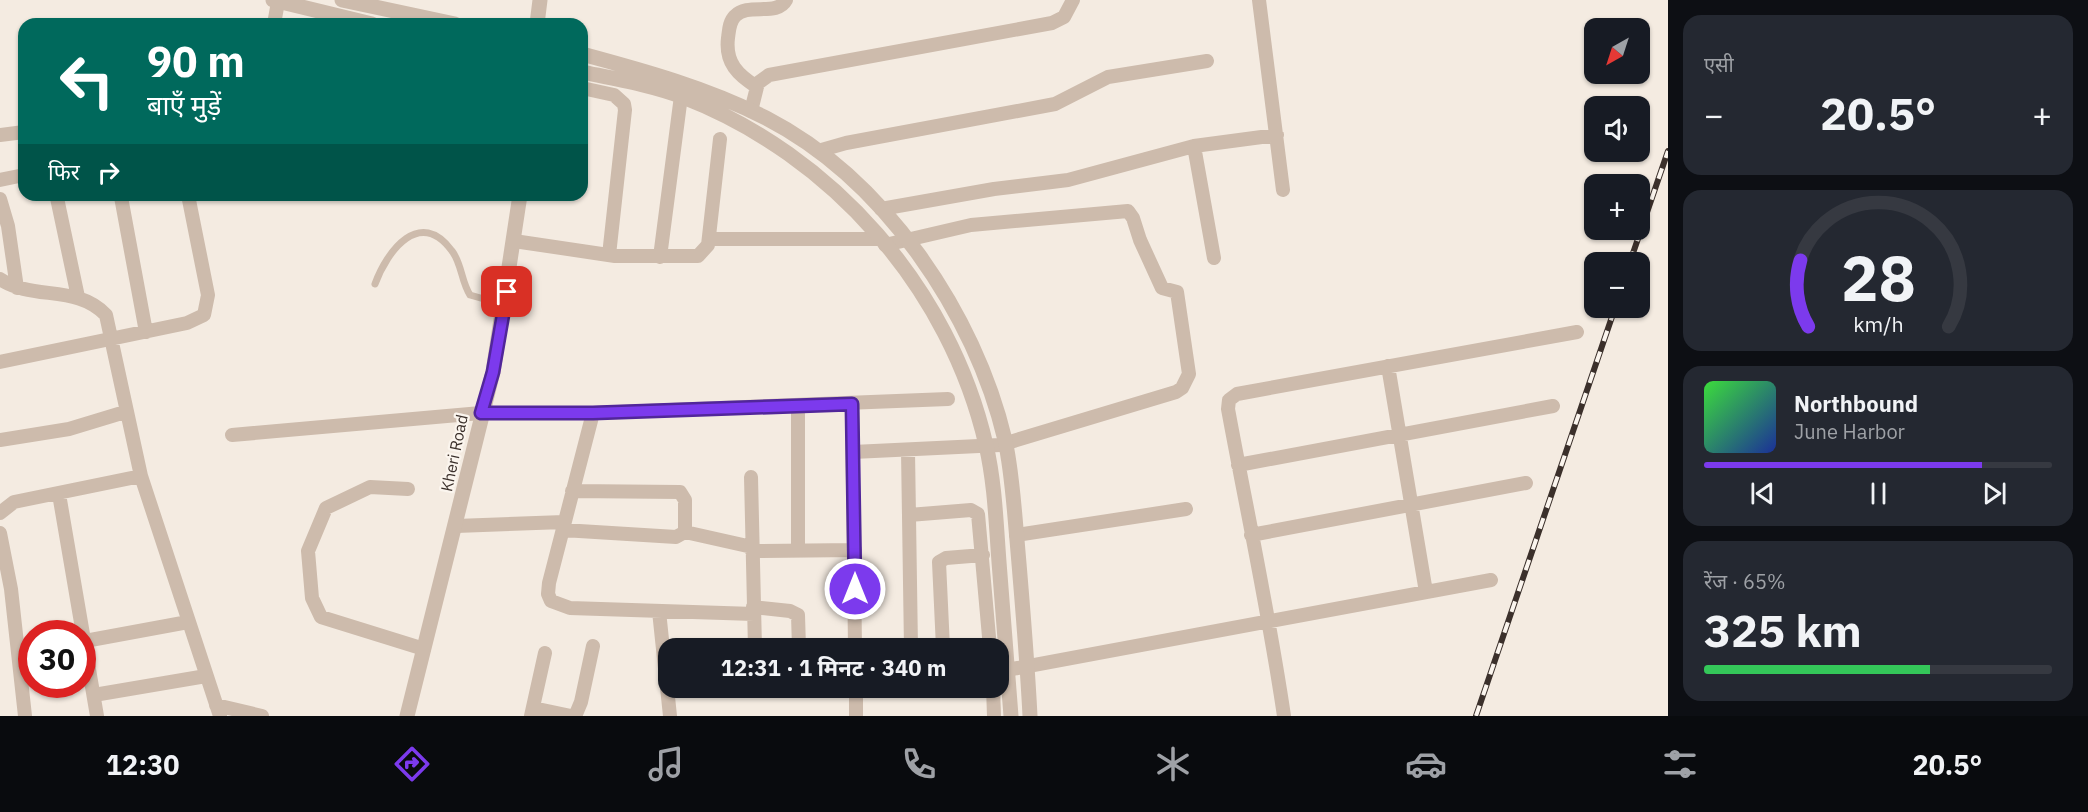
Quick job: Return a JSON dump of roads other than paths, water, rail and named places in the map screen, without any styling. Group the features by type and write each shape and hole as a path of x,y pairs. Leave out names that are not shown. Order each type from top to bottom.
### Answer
{"street":[{"path":"342,0 427,18"},
{"path":"538,18 540,0"},
{"path":"757,87 740,76 728,56 731,22 736,15 745,10 778,8 786,0"},
{"path":"751,111 760,79 769,75 1052,23 1064,17 1072,0"},
{"path":"1259,0 1283,190"},
{"path":"274,18 275,1 347,18"},
{"path":"588,56 681,81 751,111 818,151 861,187 881,209 892,241 949,337 967,383 996,445 1016,536 1017,668 1011,716"},
{"path":"818,151 846,143 1055,104 1108,77 1207,61"},
{"path":"588,73 681,96 731,119 782,148 831,187 892,241"},
{"path":"588,89 614,95 624,104 609,255"},
{"path":"660,257 681,96"},
{"path":"0,135 18,133"},
{"path":"881,209 994,189 1068,180 1194,146 1276,135"},
{"path":"514,241 609,255 698,256 704,252 709,239 720,139"},
{"path":"1194,146 1214,258"},
{"path":"0,180 18,177"},
{"path":"0,199 8,226 17,288"},
{"path":"58,201 78,297"},
{"path":"122,201 146,332"},
{"path":"0,362 196,321 204,315 207,307 206,286 189,201"},
{"name":"Kheri Road","path":"407,716 493,372 519,201"},
{"path":"709,239 892,241 990,223 1128,211 1133,218 1140,240 1162,288 1177,292 1189,375 1182,388 996,445 908,452 853,452"},
{"path":"0,279 17,288 78,297 96,305 106,315 125,412 141,476 218,710 262,716"},
{"path":"1284,716 1270,622 1251,535 1228,409 1232,396 1577,332"},
{"path":"1388,366 1426,592"},
{"path":"232,435 481,413 593,413 948,399"},
{"path":"852,404 855,638"},
{"path":"798,405 798,551"},
{"path":"1238,465 1553,406"},
{"path":"0,440 69,429 125,412"},
{"path":"593,413 549,583 548,594 551,602 570,608 790,611 798,615 799,638"},
{"path":"996,445 996,515 1017,668 1030,716"},
{"path":"908,452 911,638"},
{"path":"0,513 14,502 141,476"},
{"path":"751,477 754,638"},
{"path":"1251,535 1526,483"},
{"path":"408,489 370,487 326,508 308,551 312,598 321,617 424,649"},
{"path":"572,491 680,492 685,500 685,532"},
{"path":"59,494 81,620"},
{"path":"1016,536 1186,509"},
{"path":"909,515 976,511 980,518 989,638"},
{"path":"456,526 563,526 676,537 685,532 752,549 855,550"},
{"path":"0,532 11,589 25,716"},
{"path":"943,638 939,562 946,558 983,555"},
{"path":"1017,668 1491,580"},
{"path":"659,611 662,638"},
{"path":"96,639 188,622"},
{"path":"545,653 532,712 571,716 576,714 581,702 593,646"},
{"path":"96,695 206,676"},
{"path":"94,698 97,716"},
{"path":"669,698 670,716"},
{"path":"856,698 856,716"},
{"path":"993,698 994,716"}],"lane":[{"path":"375,284 383,265 398,244 412,234 426,233 440,239 452,250 470,295 505,305"}],"railway":[{"path":"1633,252 1668,151"},
{"path":"1476,716 1612,318"}]}
